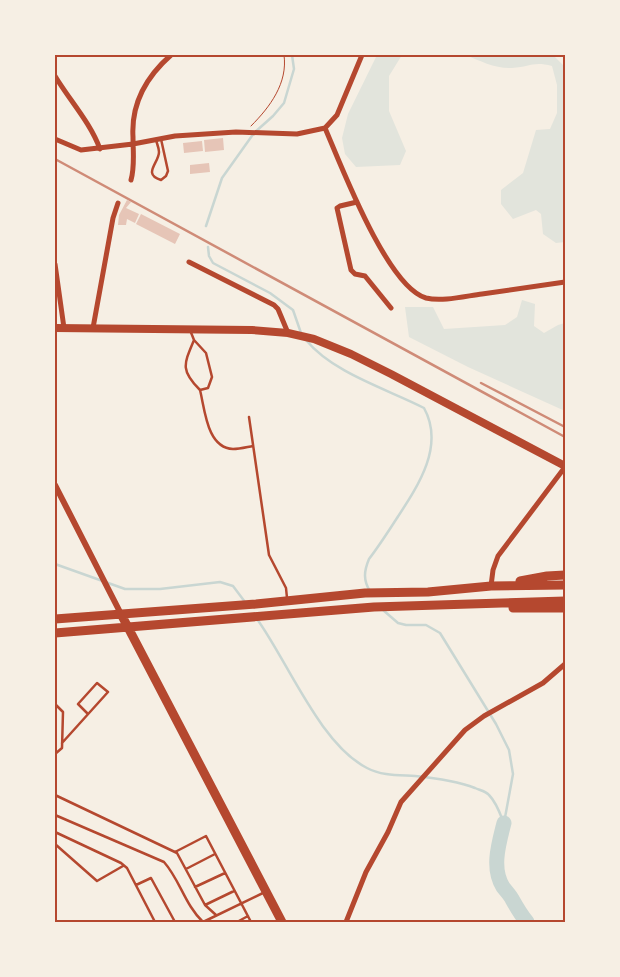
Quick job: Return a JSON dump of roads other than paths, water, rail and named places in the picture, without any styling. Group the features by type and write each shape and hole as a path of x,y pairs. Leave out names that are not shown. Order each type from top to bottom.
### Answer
{"highway":[{"path":"491,586 547,576 565,576"},
{"path":"55,619 256,604 364,593 428,592 491,586 565,585"},
{"path":"55,634 374,607 565,602"},
{"path":"448,604 474,608 565,608"},
{"path":"121,614 282,922"}],"main road":[{"path":"55,328 252,330 291,334 314,339 392,374 565,466"}],"street":[{"path":"130,180 134,165 132,127 140,95 156,67 171,55"},
{"path":"55,139 81,150 100,149 192,134 246,132 297,134 325,128 337,115 362,55"},
{"path":"55,76 94,133 100,149"},
{"path":"325,128 370,231 405,284 417,294 427,298 455,298 565,282"},
{"path":"357,202 337,208 351,270 355,274 365,276 390,308"},
{"path":"93,328 113,218 118,203"},
{"path":"189,262 274,305 291,334"},
{"path":"55,264 64,328"},
{"path":"491,586 493,570 498,556 565,466"},
{"path":"55,485 121,614"},
{"path":"346,922 366,872 388,832 401,802 464,730 484,716 544,683 565,664"}],"lane":[{"path":"159,139 168,171 161,180 156,179 152,174 152,168 159,154 159,139"},
{"path":"190,329 194,340 206,354 212,377 208,388 200,390"},
{"path":"194,340 185,362 189,379 200,390 212,436 220,445 233,449 254,446"},
{"path":"250,417 269,556 286,588 288,615"},
{"path":"62,743 108,692 97,683 78,704 88,714"},
{"path":"55,704 63,712 62,748 55,754"},
{"path":"55,795 178,853 205,905 216,915"},
{"path":"55,815 164,862 172,871 193,912 203,922 266,891"},
{"path":"55,832 124,865 154,922"},
{"path":"175,852 206,836 251,922"},
{"path":"55,844 97,881 124,865"},
{"path":"186,869 216,854"},
{"path":"195,887 225,873"},
{"path":"136,885 151,878 175,922"},
{"path":"205,905 234,891"},
{"path":"238,922 248,916"}],"waterway":[{"path":"206,226 222,178 254,133 284,103 294,69 292,55"},
{"path":"208,247 209,256 213,263 270,293 293,310 301,333"},
{"path":"306,340 317,352 345,371 424,408 430,422 432,437 430,451 420,479 405,506 367,563 365,579 370,591"},
{"path":"55,564 125,589 160,589 220,582 233,586 245,602"},
{"path":"383,610 398,623 426,625 440,633 496,724 509,750 513,774 504,823"},
{"path":"257,619 320,722 334,741 350,756 367,768 379,772 391,775 446,780 484,792 494,801 503,821"},
{"path":"504,823 497,855 497,872 503,887 527,922"}],"railway":[{"path":"55,159 565,437"},
{"path":"481,383 565,427"}]}
